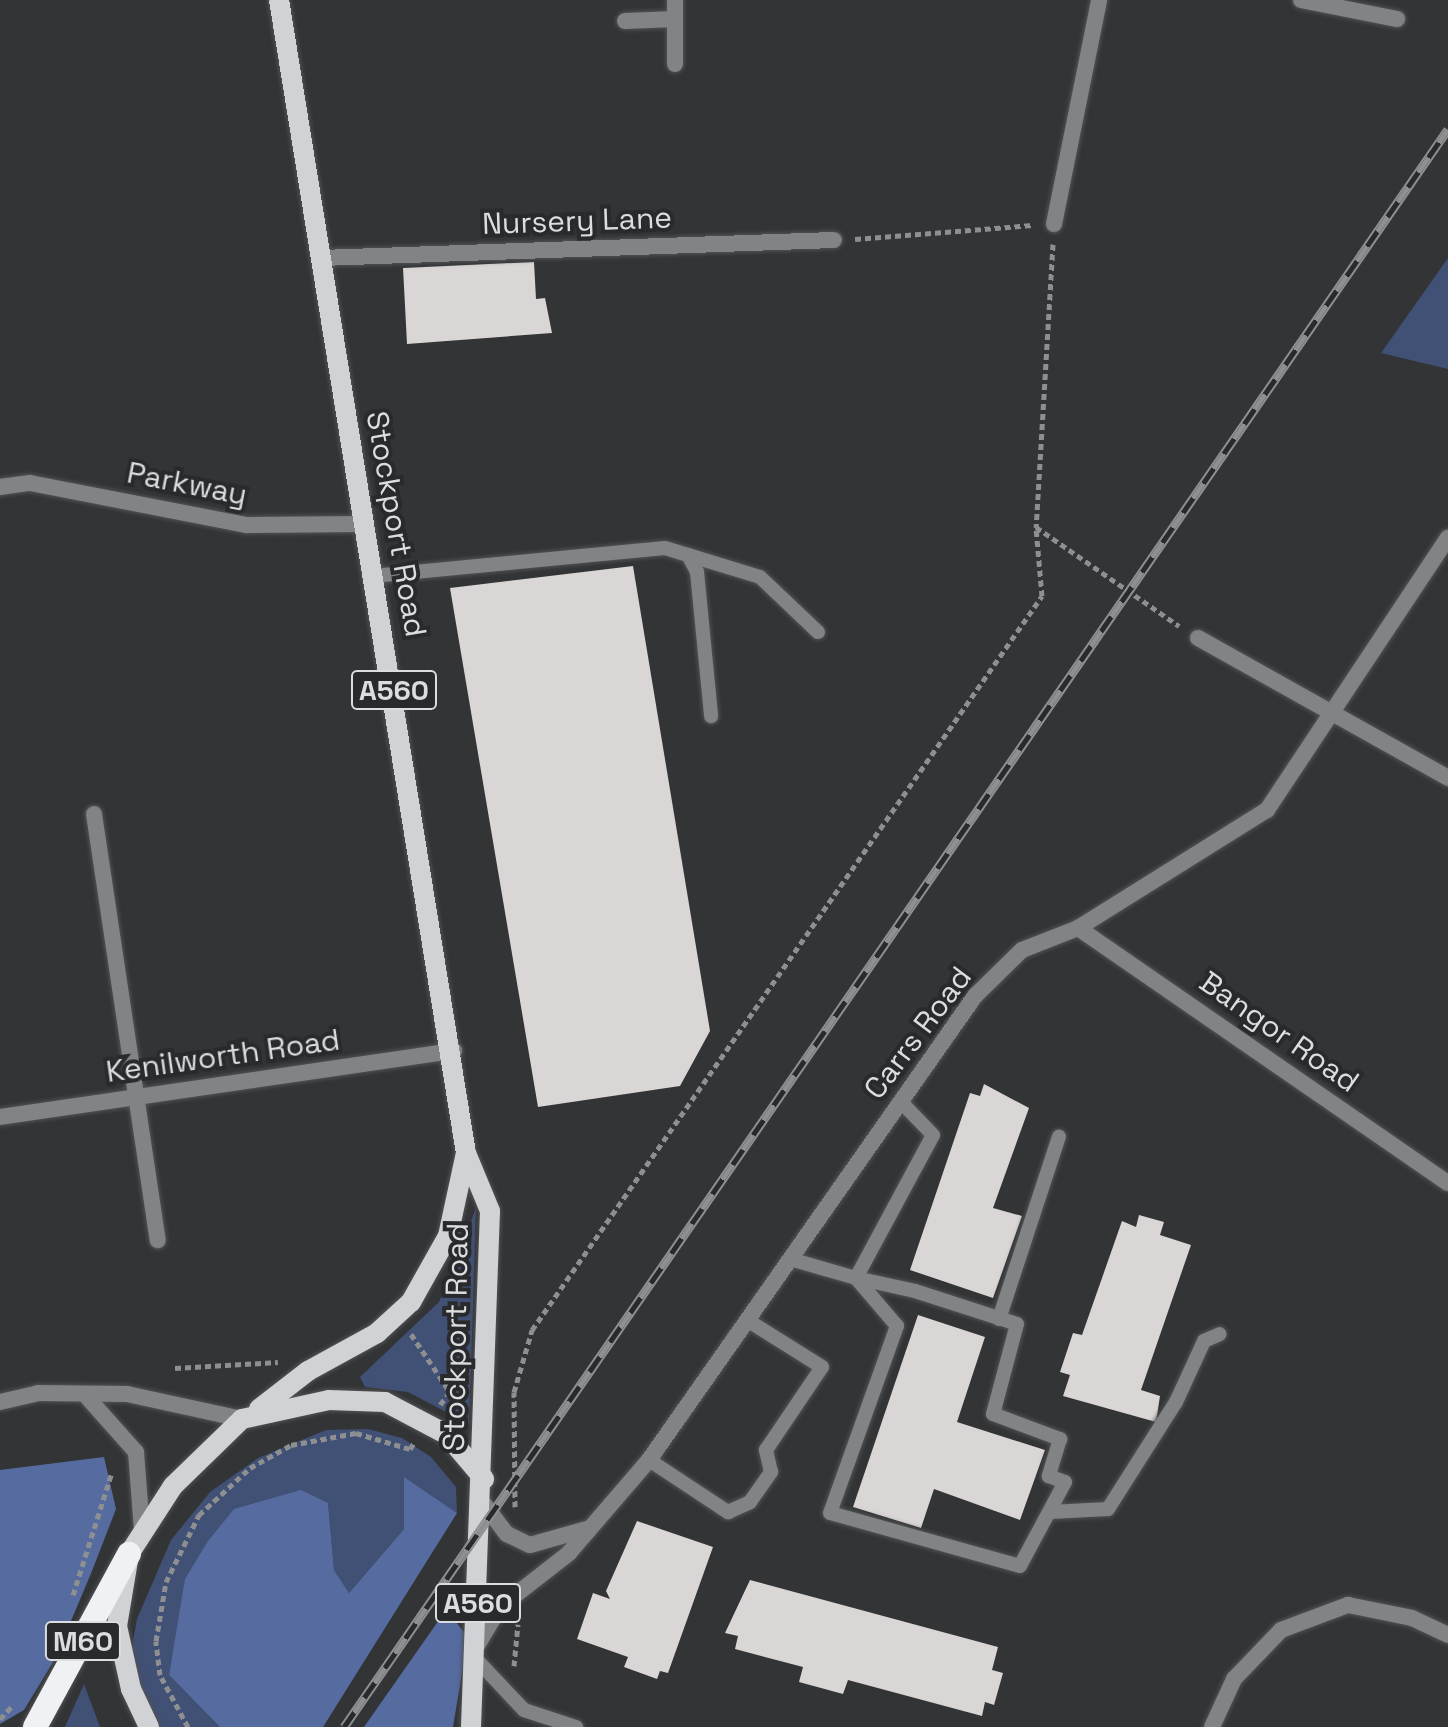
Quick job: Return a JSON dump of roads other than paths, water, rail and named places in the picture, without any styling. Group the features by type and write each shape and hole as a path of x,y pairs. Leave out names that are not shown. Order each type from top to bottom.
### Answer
{"highway":[{"name":"M60","path":"35,1727 129,1554"}],"main road":[{"name":"Stockport Road","path":"279,0 454,1051 466,1153 490,1211 484,1479"},
{"name":"Stockport Road","path":"248,1415 308,1371 377,1333 411,1302 448,1236 466,1153"},
{"path":"248,1415 329,1400 385,1402 446,1434 484,1479"},
{"name":"A560","path":"149,1727 131,1689 117,1626 129,1554 173,1486 248,1415"},
{"name":"A560","path":"471,1727 484,1479"}],"street":[{"path":"675,0 675,64"},
{"path":"1054,224 1099,0"},
{"path":"1301,0 1397,19"},
{"path":"625,21 675,19"},
{"name":"Nursery Lane","path":"321,258 834,240"},
{"name":"Parkway","path":"0,487 30,483 247,525 365,524"},
{"name":"Carrs Road","path":"474,1653 500,1607 588,1528 649,1460 975,996 1022,950 1078,928 1267,810 1448,538"},
{"path":"1198,638 1448,778"},
{"path":"94,814 158,1240"},
{"name":"Bangor Road","path":"1078,928 1448,1183"},
{"name":"Kenilworth Road","path":"0,1117 454,1051"},
{"path":"0,1402 38,1393 87,1397 127,1394 248,1415"},
{"path":"87,1397 136,1452 142,1530"},
{"path":"484,1504 507,1534 530,1545 588,1528"},
{"path":"1212,1727 1234,1679 1295,1625 1348,1605 1412,1618 1448,1635"}],"lane":[{"path":"373,576 665,548 760,577 818,632"},
{"path":"688,555 697,572 711,716"},
{"path":"856,1278 933,1135 901,1102"},
{"path":"999,1319 1059,1137"},
{"path":"790,1259 1017,1324 993,1414 1060,1439 1049,1476 1065,1482 1020,1566 830,1513 897,1326 856,1278"},
{"path":"649,1460 728,1512 750,1502 771,1472 766,1450 822,1367 747,1320"},
{"path":"1050,1512 1108,1509 1176,1402 1204,1341 1220,1334"},
{"path":"474,1653 524,1710 576,1727"}],"railway":[{"path":"344,1727 1448,129"}]}
